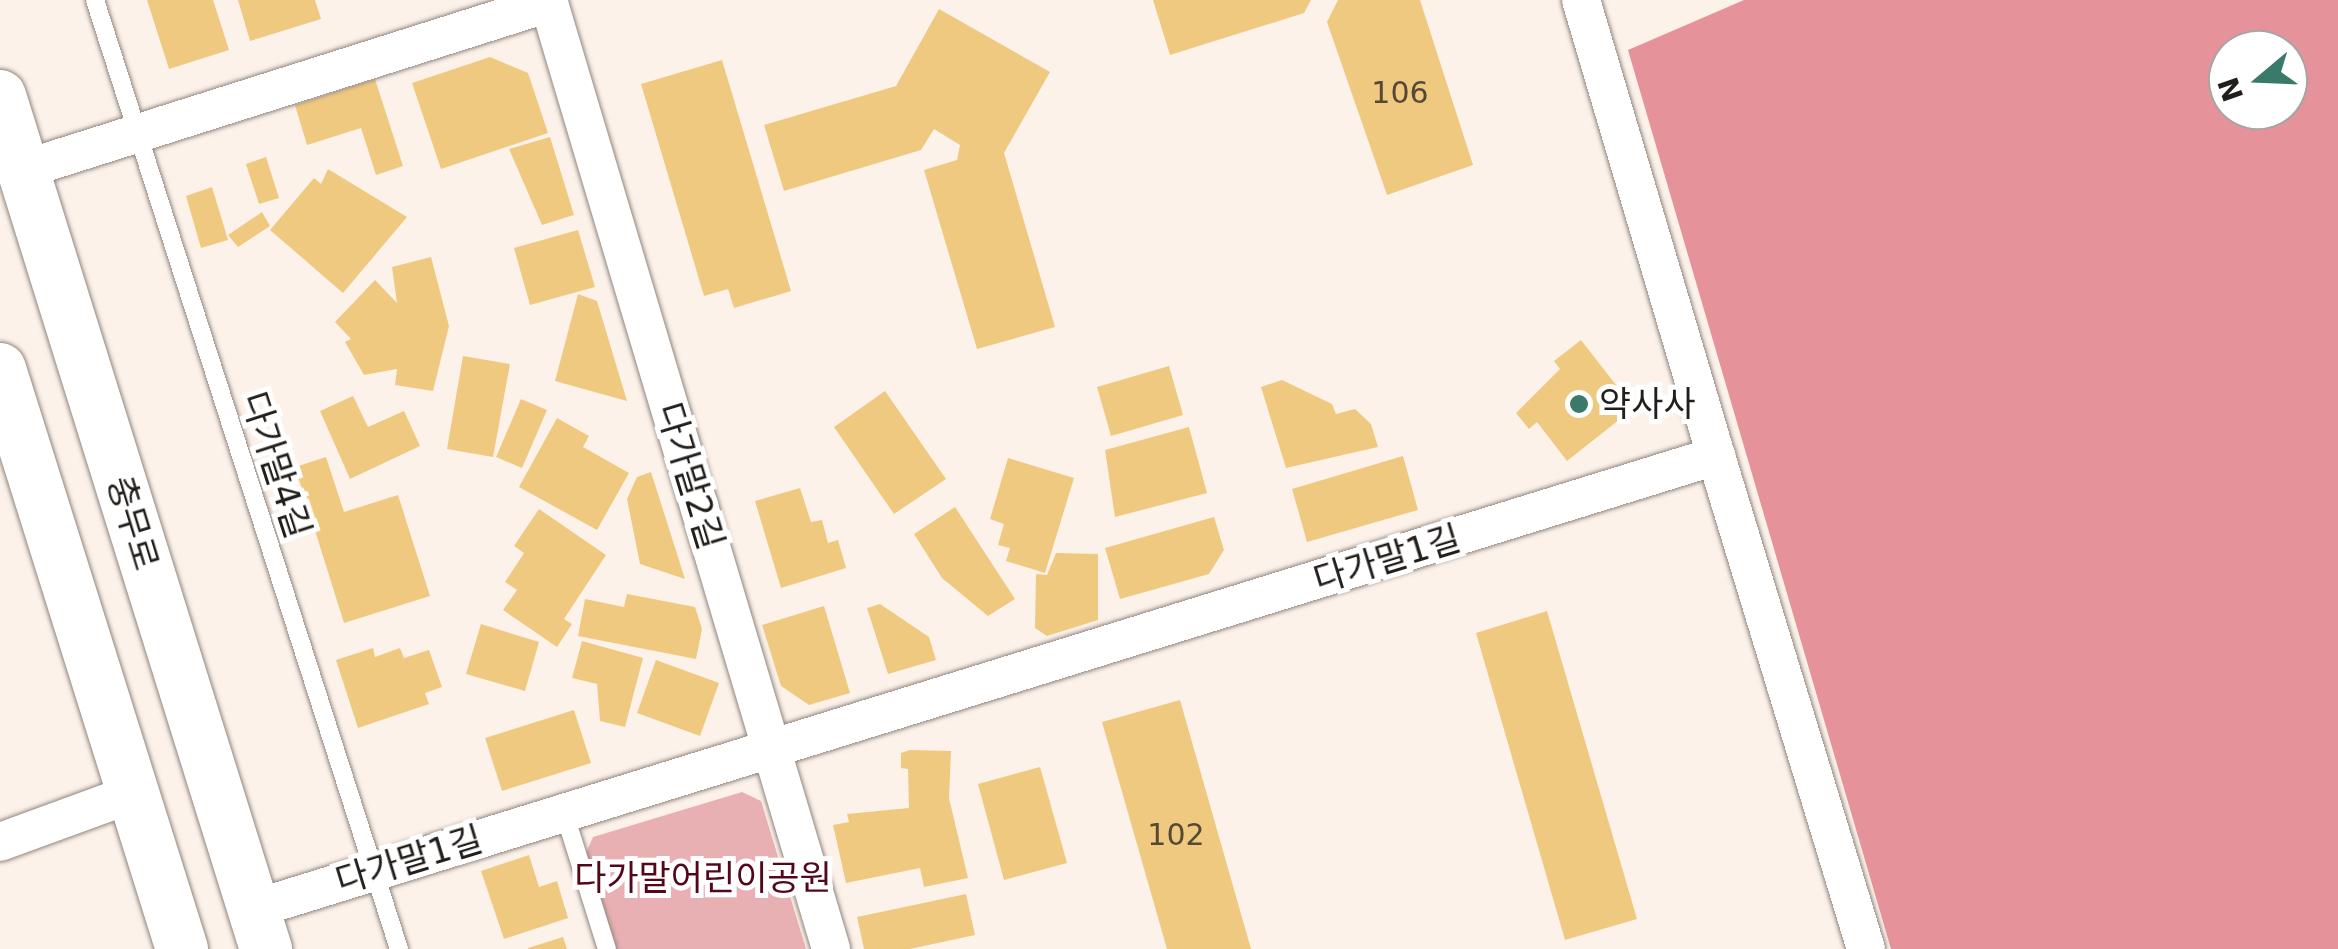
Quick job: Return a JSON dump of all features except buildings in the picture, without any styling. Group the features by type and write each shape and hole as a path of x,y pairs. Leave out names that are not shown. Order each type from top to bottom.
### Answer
{"main road":[{"name":"충무로","path":"0,96 260,929"},
{"path":"0,369 182,949"}],"street":[{"path":"1581,0 1866,949"},
{"name":"다가말2길","path":"22,170 548,2 831,949"},
{"name":"다가말1길","path":"260,929 374,871 773,752 1716,456"},
{"path":"0,842 134,793"}],"lane":[{"name":"다가말4길","path":"95,0 135,135 399,949"},
{"path":"564,812 607,949"}],"green space":[{"name":"다가말어린이공원","path":"742,792 761,801 806,949 615,949 585,855 593,837"}],"shaded area":[{"path":"1744,0 2338,0 2338,949 1891,949 1628,50"}],"place":[{"name":"약사사","path":"1579,404"}]}
